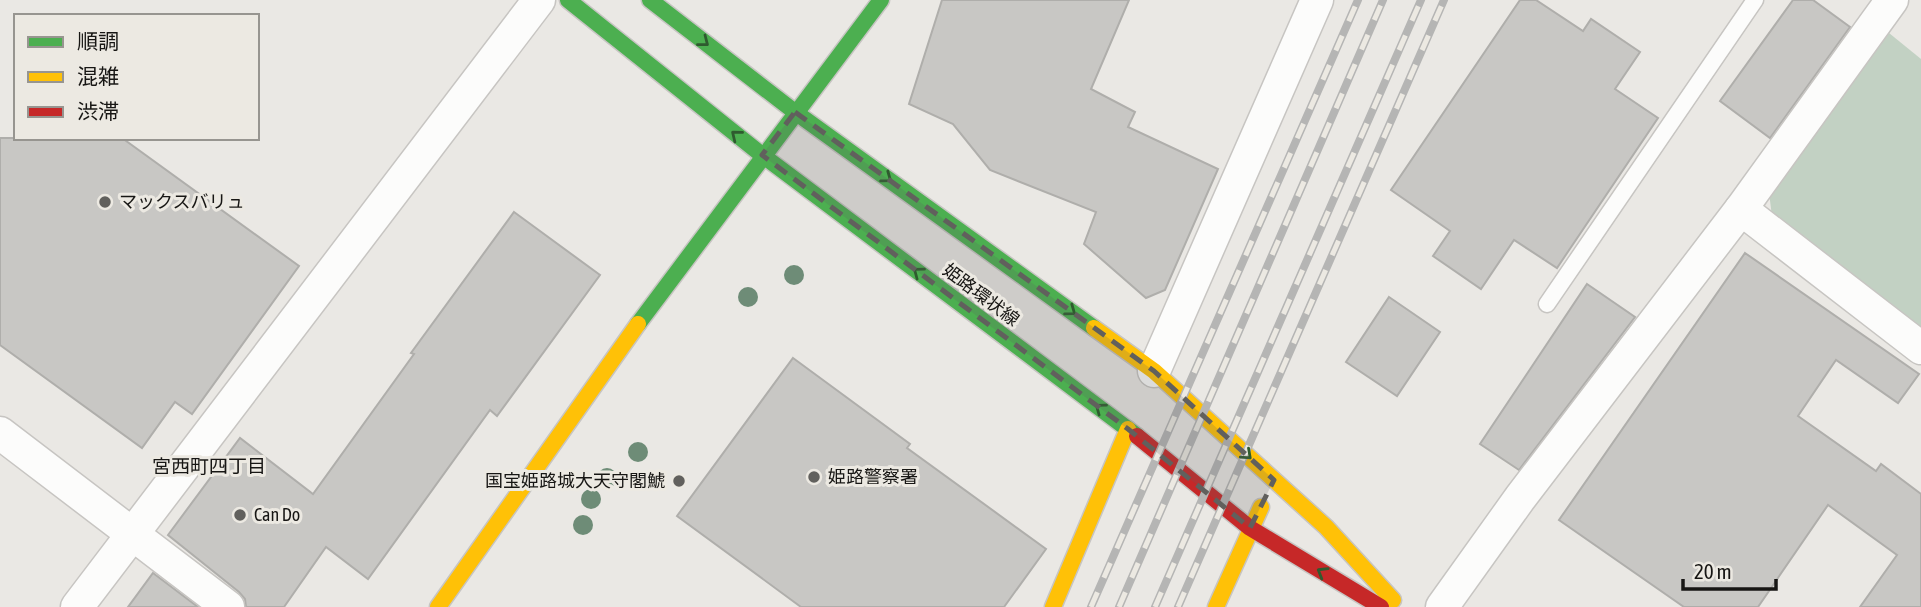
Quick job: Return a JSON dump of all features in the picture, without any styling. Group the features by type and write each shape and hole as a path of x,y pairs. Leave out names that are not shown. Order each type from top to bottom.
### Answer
{"main road":[{"name":"姫路環状線","path":"568,0 762,155 1128,429 1251,528 1381,607"},
{"path":"650,0 795,112 1154,371 1326,527 1399,607"},
{"path":"438,607 541,457 762,155 880,0"},
{"path":"1053,607 1128,429"},
{"path":"1216,607 1274,480"}],"street":[{"path":"77,607 539,0"},
{"path":"1154,371 1317,0"},
{"path":"1442,607 1520,498 1741,209 1892,0"},
{"path":"1741,209 1921,348"},
{"path":"0,433 228,607"}],"lane":[{"path":"1547,304 1755,0"}],"highlighted area":[{"path":"795,112 1154,371 1274,480 1250,528 1128,429 762,155"}],"green space":[{"path":"1889,33 1921,59 1921,330 1772,216 1769,193"}],"building":[{"path":"942,0 1129,0 1091,89 1135,112 1128,127 1218,169 1165,290 1146,298 1084,244 1096,212 990,170 953,124 909,104"},
{"path":"1520,0 1536,0 1583,31 1591,19 1640,52 1615,89 1658,118 1557,268 1514,240 1481,289 1433,256 1450,231 1391,190"},
{"path":"1793,0 1813,0 1850,27 1770,138 1720,101"},
{"name":"マックスバリュ","path":"0,138 125,140 299,266 192,414 175,402 142,448 0,345"},
{"path":"514,212 600,275 497,416 490,410 368,579 326,547 284,607 246,607 245,599 239,592 168,535 240,438 313,494"},
{"path":"1745,253 1919,374 1898,403 1836,360 1798,416 1876,471 1881,464 1921,494 1921,607 1860,607 1897,555 1828,505 1758,607 1684,607 1559,520"},
{"path":"1587,284 1635,317 1519,470 1480,444"},
{"path":"1389,297 1440,332 1397,396 1346,362"},
{"path":"793,358 910,444 907,448 1046,549 1004,607 801,607 677,516"},
{"path":"153,573 198,607 128,607"}],"railway":[{"path":"1091,607 1358,0"},
{"path":"1119,607 1383,0"},
{"path":"1155,607 1421,0"},
{"path":"1178,607 1444,0"}],"traffic: fast":[{"path":"568,0 762,155 1137,436"},
{"path":"650,0 795,112 1094,328"},
{"path":"638,324 881,0"}],"traffic: slow":[{"path":"438,607 638,324"},
{"path":"1094,328 1154,371 1326,527 1393,600"},
{"path":"1053,607 1128,429"},
{"path":"1216,607 1261,507"}],"traffic: jam":[{"path":"1137,436 1250,528 1381,607"}],"place":[{"name":"マックスバリュ","path":"105,202"},
{"name":"姫路警察署","path":"814,477"},
{"name":"国宝姫路城大天守閣鯱","path":"679,481"},
{"name":"Can Do","path":"240,515"}],"district":[{"name":"宮西町四丁目","path":"209,466"}]}
